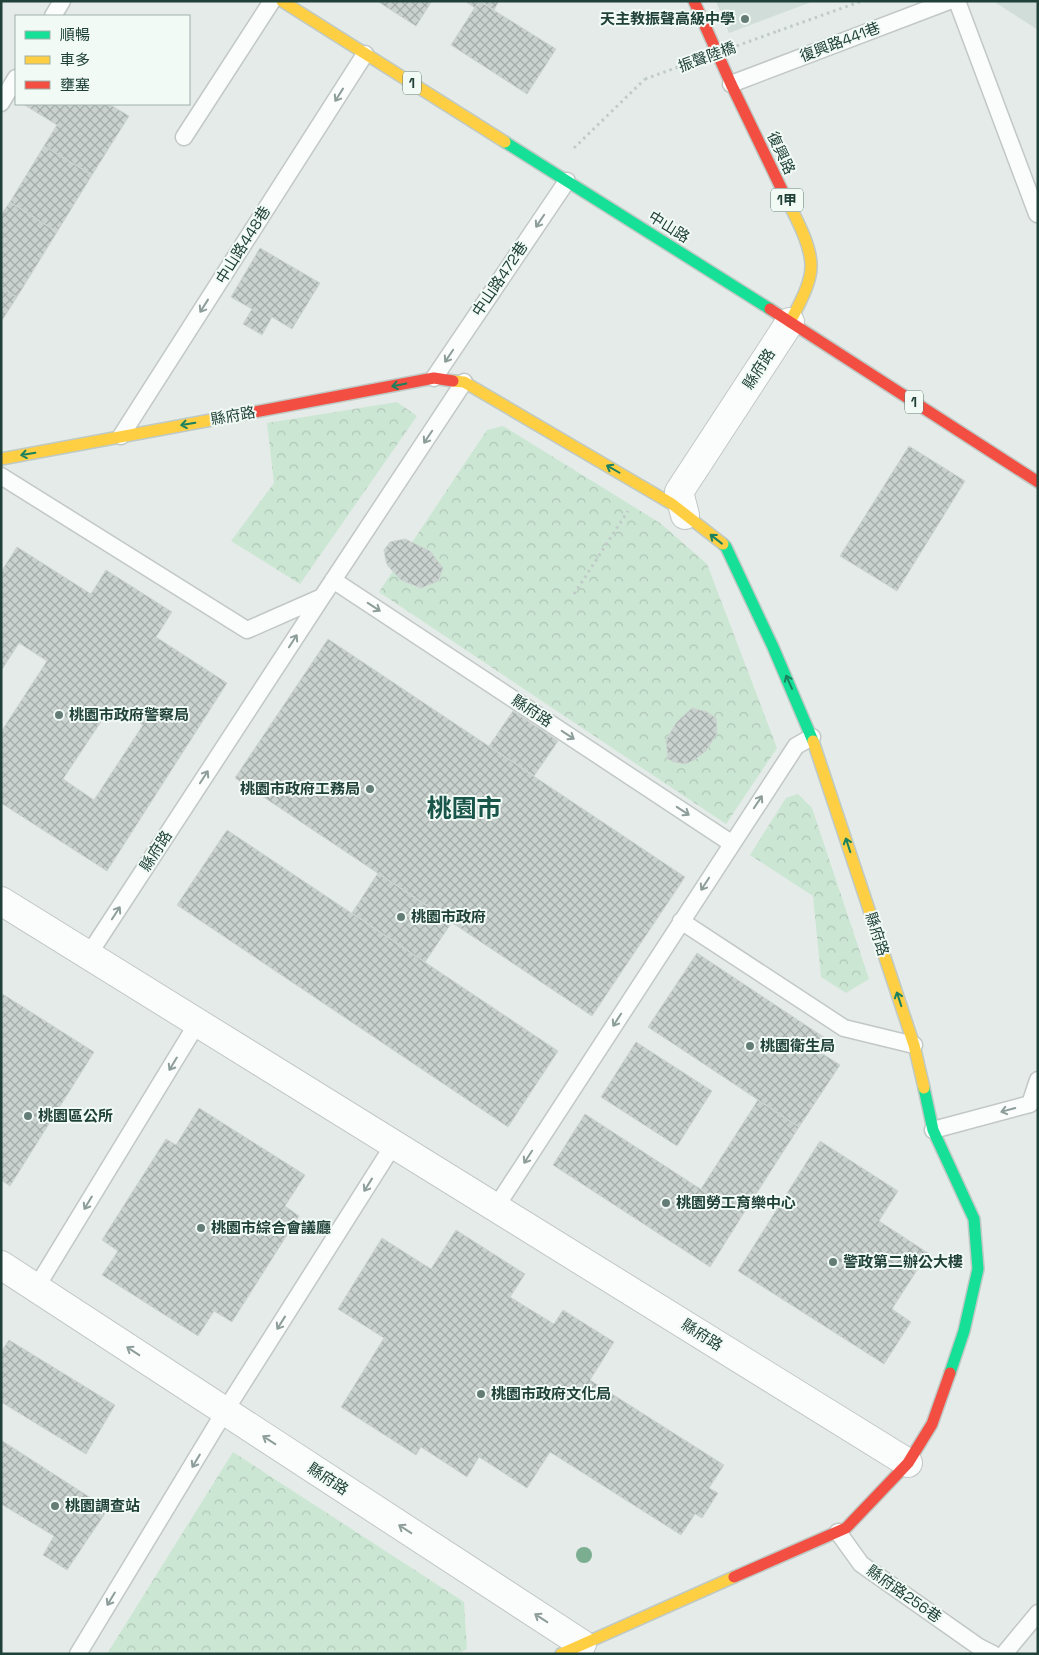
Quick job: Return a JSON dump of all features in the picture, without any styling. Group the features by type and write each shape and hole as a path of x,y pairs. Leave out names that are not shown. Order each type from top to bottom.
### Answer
{"street":[{"name":"復興路","path":"694,1 731,84 803,233 810,265 805,293 790,322"},
{"name":"中山路","path":"291,4 365,54 790,322 1038,482"},
{"name":"縣府路","path":"663,501 790,322"},
{"name":"縣府路","path":"1,459 434,378 464,382 663,501 726,548 784,670 812,737 914,1045 933,1130 974,1219 978,1269 964,1331 932,1424 908,1463 846,1528 572,1649 225,1412 1,1265"},
{"name":"縣府路","path":"1,901 908,1463"}],"lane":[{"path":"54,15 62,1"},
{"path":"184,137 272,1"},
{"name":"復興路441巷","path":"731,84 949,1"},
{"path":"956,1 1037,214"},
{"name":"中山路448巷","path":"121,436 365,54"},
{"path":"1,103 15,80"},
{"name":"中山路472巷","path":"434,378 567,181"},
{"name":"縣府路","path":"89,954 464,382"},
{"path":"1,476 247,630 322,597"},
{"name":"縣府路","path":"333,580 731,843"},
{"path":"496,1207 731,843 796,746 812,737"},
{"path":"681,921 844,1028 914,1045"},
{"path":"36,1288 198,1022"},
{"path":"933,1130 1030,1104 1038,1080"},
{"path":"78,1654 225,1412 394,1144"},
{"name":"縣府路256巷","path":"838,1532 861,1564 982,1652"},
{"path":"1004,1654 1038,1613"}],"path":[{"name":"振聲陸橋","path":"574,148 645,79 862,1"},
{"path":"574,594 663,501"}],"shaded area":[{"name":"天主教振聲高級中學","path":"716,1 814,1 729,33"},
{"path":"993,1 1038,1 1038,30"}],"green space":[{"path":"397,402 417,416 300,584 231,541 274,483 267,423"},
{"path":"503,426 660,523 707,564 777,748 726,824 379,592 487,430"},
{"path":"798,794 812,808 869,979 846,993 821,977 813,896 750,855 786,798"},
{"path":"233,1452 464,1602 467,1649 457,1654 107,1654"}],"building":[{"path":"377,1 432,1 416,26"},
{"path":"465,1 479,1 475,8"},
{"path":"479,1 556,49 527,94 451,45"},
{"path":"481,1 499,1 494,10"},
{"path":"25,105 111,105 129,116 92,175 44,146 57,125"},
{"path":"44,146 92,175 57,232 10,202"},
{"path":"10,202 57,232 17,297 1,287 1,215"},
{"path":"260,248 320,283 292,329 272,317 262,335 243,324 252,309 231,297"},
{"path":"1,287 17,297 1,322"},
{"path":"909,446 965,481 897,591 840,556"},
{"path":"405,539 430,551 443,568 438,581 421,588 401,580 388,566 384,550 390,542"},
{"name":"桃園市政府警察局","path":"17,547 91,594 106,570 172,612 156,637 227,683 107,871 1,803 1,732 47,661 19,643 1,671 1,572","holes":["112,705 143,725 94,800 63,779"]},
{"path":"328,639 685,877 592,1016 235,778"},
{"path":"692,708 707,712 716,718 717,733 706,751 694,760 685,764 674,762 668,759 666,740 676,723"},
{"path":"513,711 558,741 534,776 489,746"},
{"path":"227,830 558,1051 508,1127 177,905"},
{"path":"378,873 452,922 425,962 352,913"},
{"name":"桃園衛生局","path":"697,953 828,1040 820,1052 840,1065 799,1127 648,1027"},
{"name":"桃園區公所","path":"1,993 94,1052 10,1186 1,1180"},
{"path":"636,1042 712,1091 677,1146 601,1097"},
{"path":"758,1100 799,1127 742,1216 701,1189"},
{"name":"桃園市綜合會議廳","path":"199,1108 305,1175 285,1206 299,1216 232,1322 214,1311 198,1336 102,1275 118,1251 102,1240 166,1139 176,1145"},
{"name":"桃園勞工育樂中心","path":"585,1114 742,1216 710,1267 553,1165"},
{"name":"警政第二辦公大樓","path":"820,1141 898,1191 879,1221 928,1253 892,1309 911,1322 884,1364 738,1271"},
{"name":"桃園市政府文化局","path":"456,1230 525,1274 510,1297 554,1324 563,1310 614,1342 590,1380 724,1465 709,1488 718,1493 702,1518 695,1514 681,1535 550,1452 527,1488 479,1457 467,1477 421,1447 416,1455 341,1407 384,1338 338,1309 382,1238 431,1269"},
{"path":"9,1340 115,1405 86,1454 1,1402 1,1352"},
{"name":"桃園調查站","path":"1,1440 108,1509 67,1570 43,1555 54,1536 1,1504"}],"traffic: fast":[{"path":"505,142 770,309"},
{"path":"723,544 773,647 813,741"},
{"path":"924,1088 933,1130 974,1219 978,1269 964,1331 950,1373"}],"traffic: slow":[{"path":"282,1 505,142"},
{"path":"783,192 808,246 811,264 807,286 790,322"},
{"path":"453,381 464,382 672,504 723,544"},
{"path":"1,459 249,413"},
{"path":"813,741 914,1045 924,1088"},
{"path":"561,1654 734,1577"}],"traffic: jam":[{"path":"694,1 731,84 783,192"},
{"path":"770,309 1038,482"},
{"path":"249,413 434,378 453,381"},
{"path":"734,1577 846,1528 908,1463 932,1424 950,1373"}],"place":[{"name":"天主教振聲高級中學","path":"745,19"},
{"name":"桃園市政府警察局","path":"59,715"},
{"name":"桃園市政府工務局","path":"370,789"},
{"name":"桃園市政府","path":"401,917"},
{"name":"桃園衛生局","path":"750,1046"},
{"name":"桃園區公所","path":"28,1116"},
{"name":"桃園勞工育樂中心","path":"666,1203"},
{"name":"桃園市綜合會議廳","path":"201,1228"},
{"name":"警政第二辦公大樓","path":"833,1262"},
{"name":"桃園市政府文化局","path":"481,1394"},
{"name":"桃園調查站","path":"55,1506"}],"district":[{"name":"桃園市","path":"464,808"}]}
